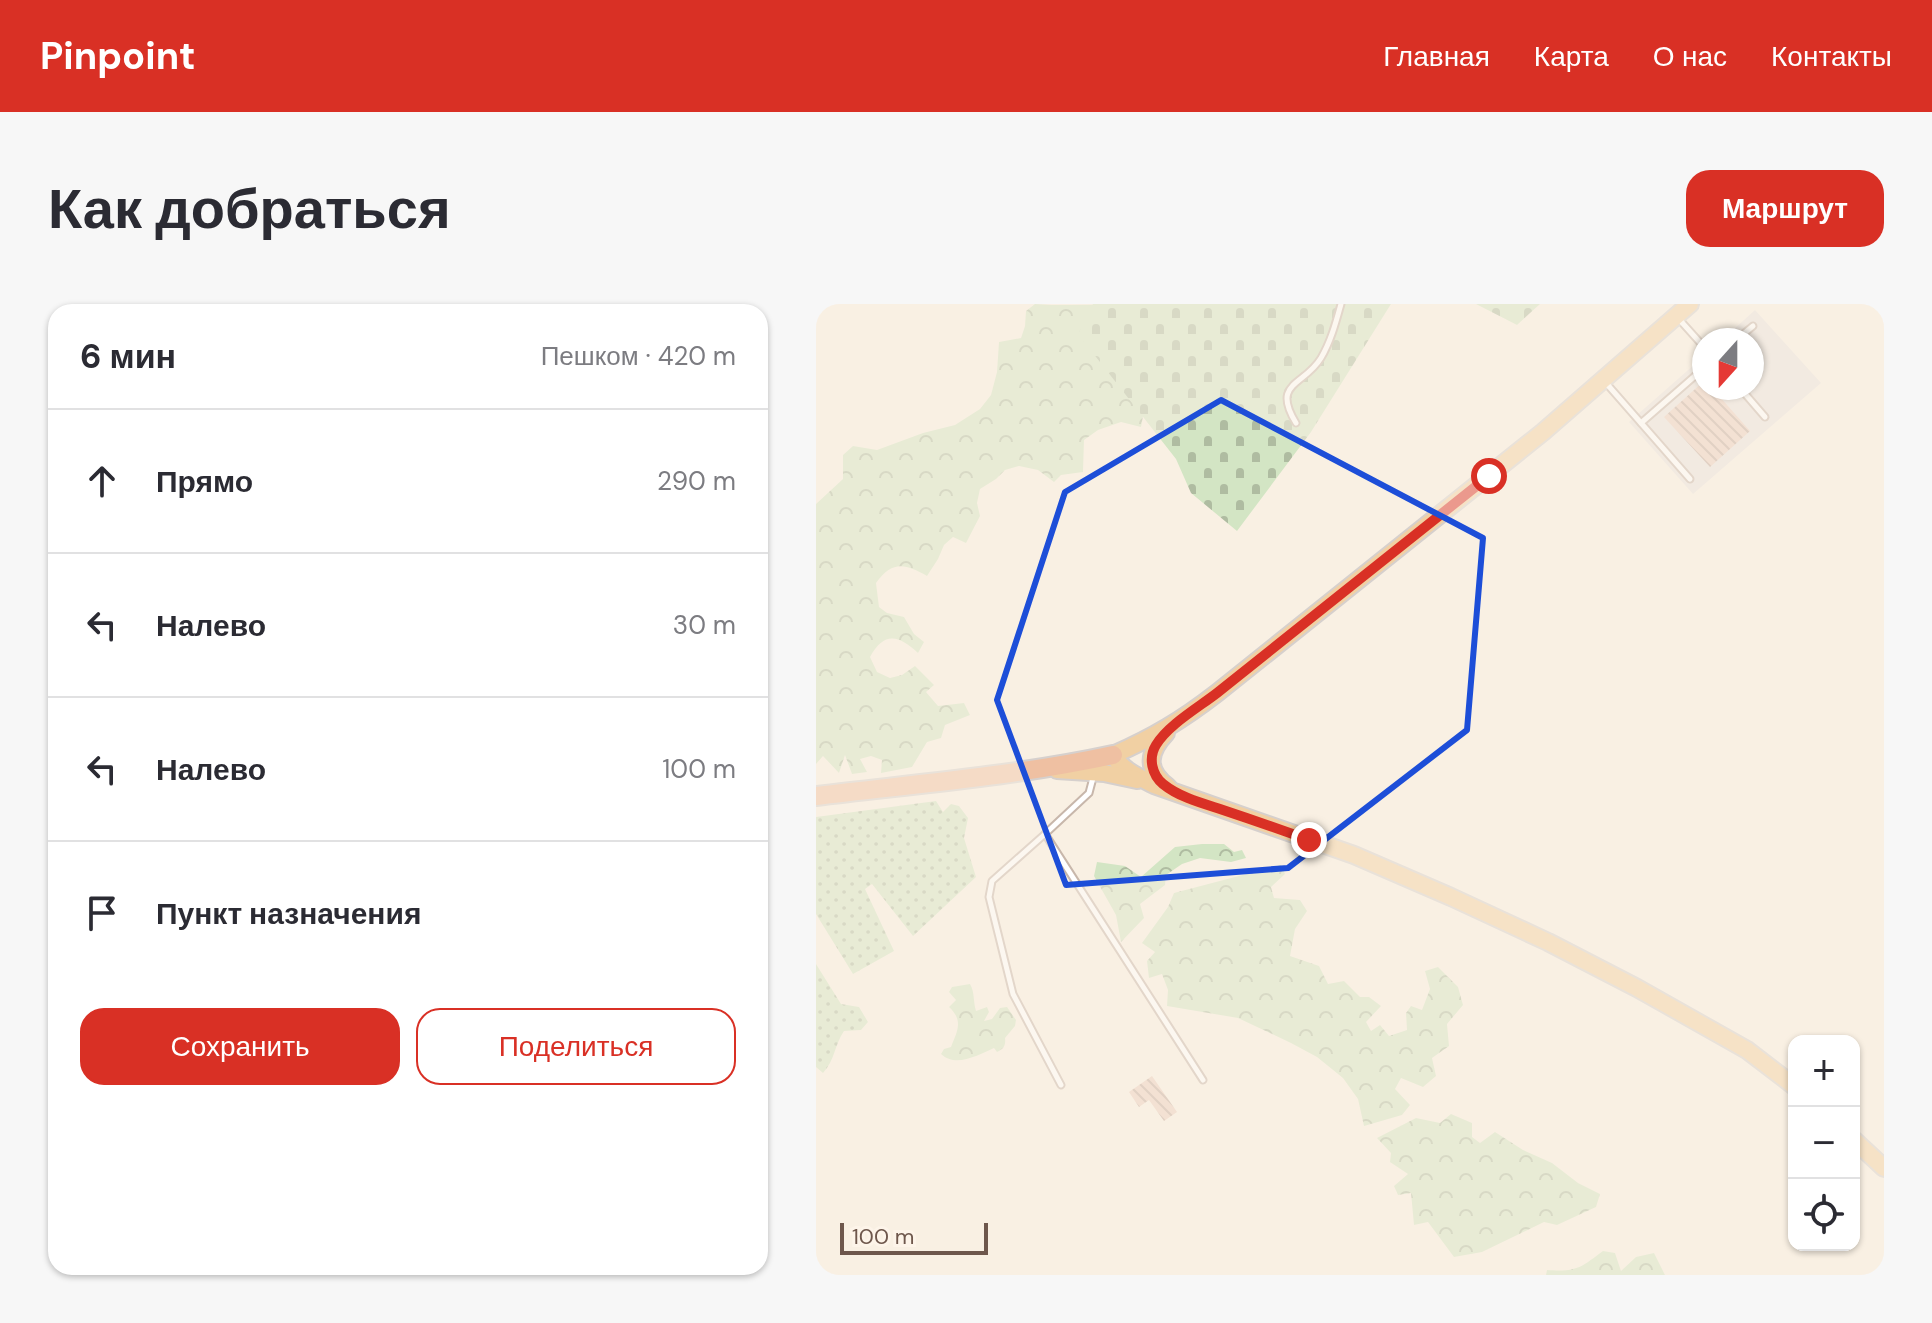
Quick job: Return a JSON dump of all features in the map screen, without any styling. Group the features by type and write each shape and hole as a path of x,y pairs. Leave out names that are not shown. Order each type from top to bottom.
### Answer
{"highway":[{"path":"816,796 1023,771 1113,755"}],"main road":[{"path":"1187,798 1165,786 1152,766 1153,751 1158,741 1455,503 1604,380 1690,304"},
{"path":"1181,720 1113,755 1116,761 1154,785 1354,855 1548,942 1747,1050 1788,1081"},
{"path":"1023,771 1053,769 1117,775 1154,785"},
{"path":"1860,1146 1884,1168"}],"lane":[{"path":"1296,423 1286,398 1291,386 1312,371 1322,356 1341,304"},
{"path":"1676,316 1692,334"},
{"path":"1641,423 1692,378"},
{"path":"1604,380 1690,479"},
{"path":"1750,400 1765,417"},
{"path":"1061,1085 1013,994 989,897 992,881 1089,793 1094,773"},
{"path":"1045,834 1203,1080"}],"highlighted area":[{"path":"1221,400 1483,538 1467,730 1288,868 1066,885 997,700 1065,492"}],"shaded area":[{"path":"1755,310 1821,383 1693,494 1629,422 1692,367 1692,400 1764,400 1764,328 1735,328"}],"green space":[{"path":"1035,304 1226,304 1144,411 1141,427 1121,422 1098,430 1084,440 1083,472 1061,475 1054,482 1038,470 1019,466 1005,470 980,489 977,503 980,516 966,543 953,537 944,545 927,576 900,566 888,571 876,583 879,607 887,613 904,617 914,634 924,642 918,653 904,642 892,638 881,643 870,657 877,672 890,678 902,675 915,666 934,685 926,692 938,706 964,703 970,715 945,725 941,738 927,742 912,767 881,773 882,760 871,756 860,759 867,772 852,774 845,755 839,773 823,756 816,764 816,504 843,479 843,455 853,446 877,450 955,425 980,409 991,395 997,372 999,342 1021,338 1026,311"},
{"path":"1093,304 1391,304 1311,432 1237,531 1191,493 1176,459 1078,334"},
{"path":"1476,304 1540,304 1517,325"},
{"path":"936,801 943,812 951,804 959,806 968,818 964,838 976,877 913,936 872,884 865,889 894,951 853,974 816,914 816,817"},
{"path":"1224,844 1234,852 1242,850 1246,858 1231,862 1200,858 1182,864 1166,875 1165,885 1140,904 1144,918 1121,942 1116,915 1094,876 1097,862 1125,866 1141,877 1175,847"},
{"path":"1281,865 1285,874 1271,887 1274,898 1300,900 1307,911 1295,929 1290,956 1319,966 1328,984 1344,981 1360,997 1369,997 1381,1006 1366,1022 1371,1031 1380,1025 1389,1036 1407,1030 1406,1013 1411,1006 1422,1010 1430,989 1425,971 1438,967 1458,987 1463,1005 1447,1024 1449,1046 1432,1058 1436,1076 1423,1087 1401,1078 1395,1089 1410,1105 1402,1115 1364,1126 1358,1099 1343,1078 1317,1057 1238,1018 1167,1006 1168,990 1162,974 1149,978 1147,961 1155,952 1142,943 1168,907 1174,893"},
{"path":"816,964 841,1004 859,1007 868,1022 861,1030 844,1031 823,1073 816,1067"},
{"path":"970,984 976,1011 987,1007 989,1012 984,1021 992,1019 1000,1008 1007,1007 1016,1020 1015,1026 999,1051 994,1048 967,1059 953,1060 941,1054 951,1047 958,1026 949,1007 956,1000 949,992 952,987"},
{"path":"1451,1114 1472,1123 1472,1137 1480,1143 1495,1132 1523,1150 1552,1163 1578,1183 1600,1194 1596,1207 1557,1225 1544,1222 1482,1252 1454,1257 1428,1222 1414,1225 1411,1193 1398,1195 1394,1186 1408,1174 1390,1162 1391,1153 1377,1138 1416,1118 1440,1123"},
{"path":"1603,1251 1615,1253 1621,1271 1636,1257 1654,1253 1665,1275 1546,1275 1547,1270 1578,1268"}],"building":[{"path":"1692,392 1692,400 1723,400 1750,431 1710,467 1664,417"},
{"path":"1152,1076 1177,1112 1164,1121 1149,1100 1139,1107 1129,1092"}],"route":[{"path":"1309,840 1187,798 1165,786 1152,766 1155,746 1181,720 1489,476"}]}
